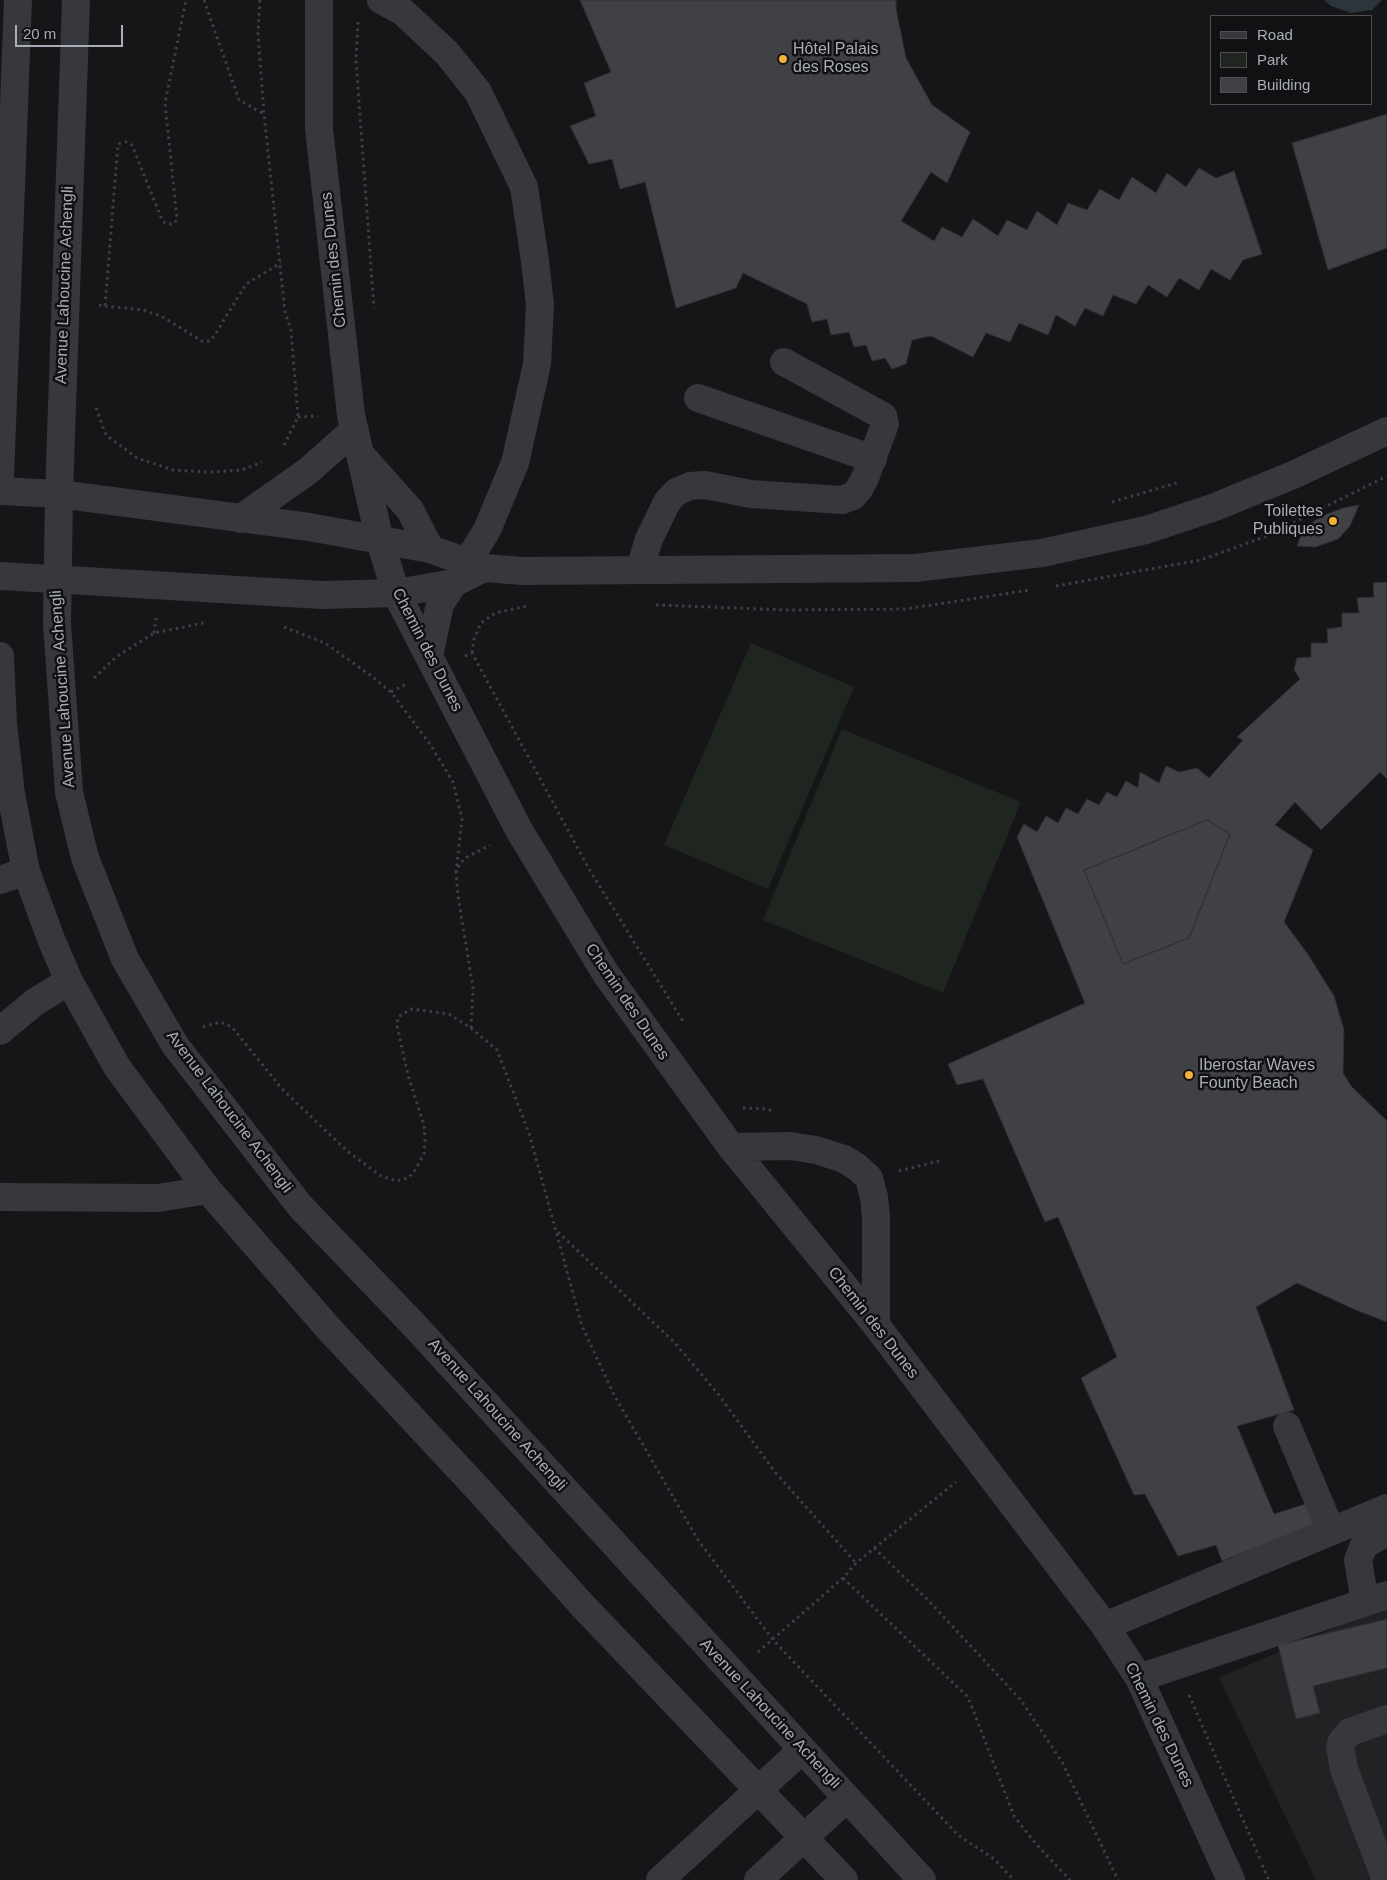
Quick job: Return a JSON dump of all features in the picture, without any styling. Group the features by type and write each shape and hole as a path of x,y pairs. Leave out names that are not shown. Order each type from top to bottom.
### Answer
{"street":[{"path":"0,478 18,0"},
{"name":"Avenue Lahoucine Achengli","path":"76,0 56,579 63,721 69,792 85,858 124,959 175,1045 300,1206 414,1326 922,1880"},
{"name":"Chemin des Dunes","path":"319,0 319,129 356,441 380,541 396,593 519,830 606,974 731,1147 876,1325 982,1461 1105,1626 1139,1678 1231,1880"},
{"path":"381,0 403,12 447,53 478,92 524,187 540,305 537,364 515,463 469,571 440,604 428,656"},
{"path":"640,569 649,539 667,502 676,492 690,486 705,485 751,494 842,500 853,496 859,489 885,424 883,416 784,362"},
{"path":"698,398 872,459"},
{"path":"0,576 322,595 396,593 469,571 915,568 1042,553 1146,530 1215,507 1293,475 1387,431"},
{"path":"240,518 356,441 410,510 430,549"},
{"path":"0,491 59,494 309,528 430,549 469,571"},
{"path":"0,656 3,724 10,794 26,871 69,981 117,1067 208,1190 329,1329 479,1490 583,1606 844,1880"},
{"path":"0,880 26,871"},
{"path":"0,1031 36,1002 69,981"},
{"path":"731,1147 790,1146 816,1150 844,1159 857,1167 868,1178 874,1197 876,1217 876,1325"},
{"path":"0,1197 158,1198 208,1190"},
{"path":"1287,1426 1331,1531"},
{"path":"1105,1626 1387,1508"},
{"path":"1139,1678 1376,1599 1358,1560 1364,1544 1387,1532"},
{"path":"1386,1880 1344,1768 1340,1747 1342,1741 1350,1732 1387,1719"},
{"path":"660,1880 758,1788 802,1750"},
{"path":"758,1880 847,1798"}],"path":[{"path":"105,306 118,144 126,142 132,145 162,220 166,224 171,224 175,223 178,219 165,103 186,0"},
{"path":"204,0 239,100 264,114"},
{"path":"260,0 258,33 264,114 285,312 291,330 298,417 283,448 277,452"},
{"path":"91,305 143,310 161,316 206,342 211,340 216,333 246,284 281,263"},
{"path":"92,398 106,436 137,458 173,470 210,472 242,470 264,461"},
{"path":"63,721 77,695 116,657 154,632 209,622"},
{"path":"282,627 325,643 370,675 390,692 430,744 453,782 462,819 456,872 458,896 473,988 471,1028"},
{"path":"456,872 460,863 467,857 519,830"},
{"path":"175,1045 196,1030 212,1024 220,1022 232,1027 282,1089 347,1151 381,1176 396,1181 408,1178 414,1172 424,1154 425,1140 424,1125 408,1075 397,1026 398,1017 411,1009 449,1014 471,1028 497,1050 529,1133 582,1326 614,1394 698,1540 773,1640 958,1835 994,1859 1014,1880"},
{"path":"868,1178 943,1160"},
{"path":"557,1231 674,1343 718,1394 775,1472 856,1563"},
{"path":"733,1674 843,1578 856,1563 982,1461"},
{"path":"874,1548 927,1599 1020,1699 1062,1762 1118,1880"},
{"path":"843,1578 968,1697 1014,1816 1036,1844 1070,1880"}],"shaded area":[{"path":"1324,0 1382,0 1372,10 1352,13 1331,6"},
{"path":"1387,1605 1387,1880 1316,1880 1219,1678"}],"green space":[{"path":"751,643 854,687 768,889 664,845"},
{"path":"842,729 1021,802 943,993 763,920"}],"building":[{"path":"580,0 896,0 896,9 906,58 932,105 970,132 947,183 931,172 901,221 934,241 942,227 962,237 973,219 998,236 1007,220 1027,230 1037,211 1057,225 1068,203 1087,210 1100,189 1119,200 1132,177 1156,193 1167,173 1186,187 1199,168 1216,178 1234,171 1262,254 1243,260 1230,280 1211,269 1199,290 1179,278 1167,297 1148,285 1136,304 1113,295 1103,316 1085,308 1075,326 1056,315 1048,335 1019,323 1010,342 986,333 973,357 931,336 912,340 906,364 892,369 885,358 872,361 866,345 854,347 849,332 831,335 827,319 812,322 807,304 743,273 736,288 676,308 645,182 620,189 612,159 589,164 570,126 596,116 584,83 611,72"},
{"path":"1387,114 1387,248 1328,270 1292,143"},
{"name":"Toilettes Publiques","path":"1359,505 1350,526 1338,539 1315,547 1297,546 1304,528 1322,516 1343,508"},
{"path":"1387,582 1387,779 1380,772 1321,830 1295,802 1275,825 1313,850 1284,922 1307,953 1334,996 1344,1030 1343,1073 1351,1086 1387,1121 1387,1322 1297,1283 1256,1307 1294,1410 1237,1426 1274,1514 1309,1503 1317,1524 1222,1561 1216,1545 1178,1556 1145,1494 1134,1495 1081,1378 1117,1357 1058,1217 1045,1222 983,1079 957,1085 948,1064 1085,1003 1017,837 1024,824 1037,832 1046,816 1058,823 1066,808 1078,814 1087,799 1099,805 1107,792 1117,797 1126,781 1138,788 1140,772 1159,783 1166,766 1179,772 1197,768 1209,778 1243,740 1237,737 1300,679 1294,670 1297,658 1311,657 1311,643 1328,643 1327,629 1342,627 1342,613 1359,613 1357,598 1374,597 1373,583","holes":["1207,820 1230,834 1189,938 1123,964 1084,870"]},
{"path":"1207,820 1230,834 1189,938 1123,964 1084,870"},
{"path":"1387,1619 1387,1668 1313,1686 1320,1713 1296,1719 1278,1645"}],"place":[{"name":"Hôtel Palais des Roses","path":"783,59"},
{"name":"Toilettes Publiques","path":"1333,521"},
{"name":"Iberostar Waves Founty Beach","path":"1189,1075"}]}
